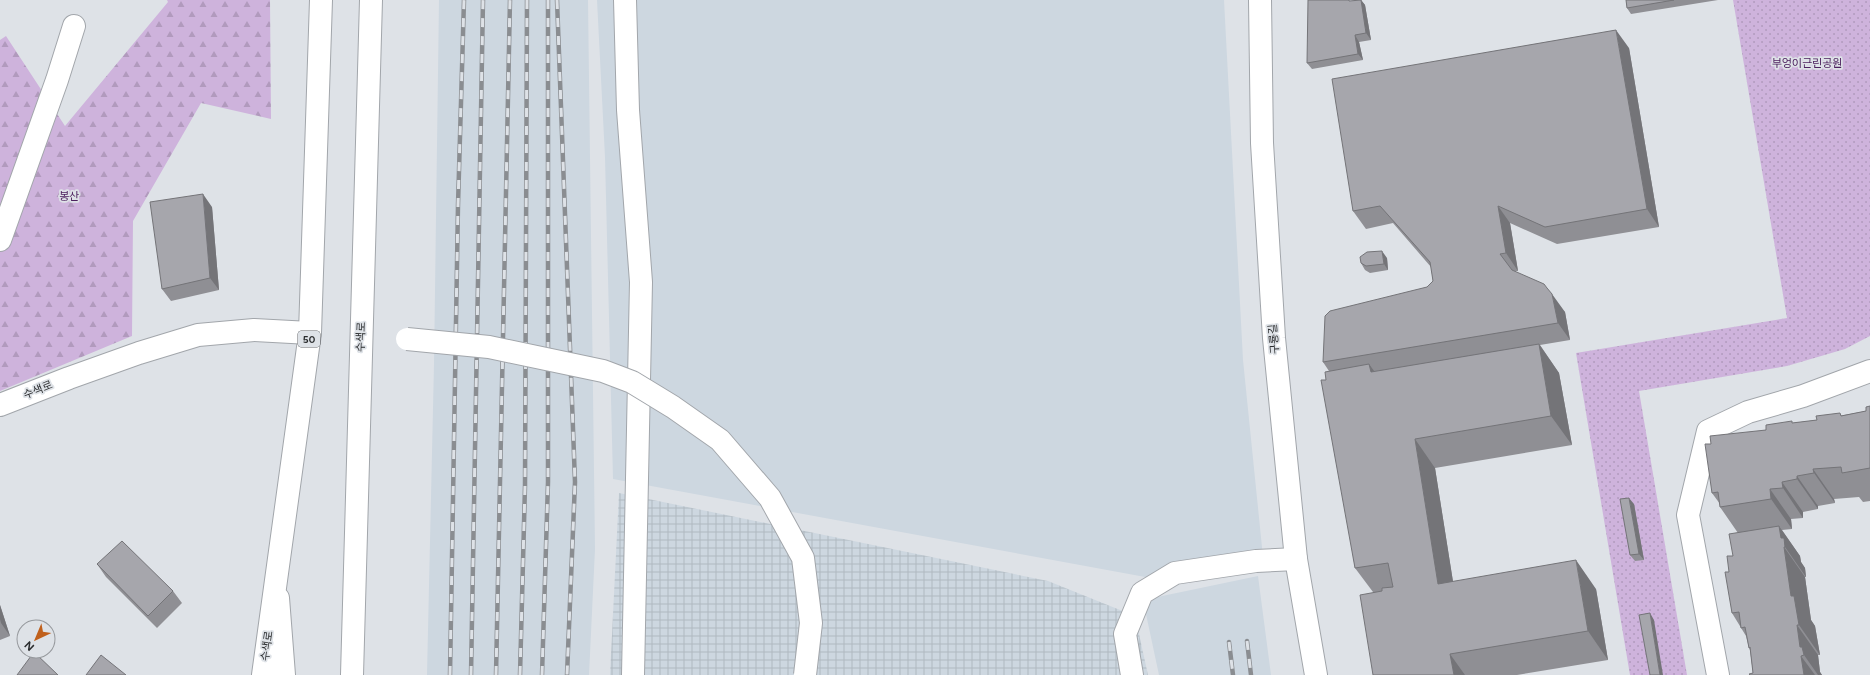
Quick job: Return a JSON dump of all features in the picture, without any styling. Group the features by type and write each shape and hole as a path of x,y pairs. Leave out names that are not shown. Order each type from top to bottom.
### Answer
{"main road":[{"name":"수색로","path":"263,675 310,333 321,0"},
{"name":"수색로","path":"352,675 370,0"},
{"path":"625,0 628,110 642,282 633,675"},
{"name":"구룡길","path":"1260,0 1262,142 1273,330 1296,559 1316,675"},
{"path":"0,240 57,80 74,26"},
{"name":"수색로","path":"0,405 76,375 139,353 198,335 254,330 310,333"},
{"path":"406,339 489,347 603,372 632,382 673,407 720,440 770,498 803,558 811,623 805,675"},
{"path":"1718,675 1688,515 1708,431 1748,412 1803,396 1870,371"},
{"path":"1132,675 1125,634 1142,593 1176,573 1256,561 1296,559"},
{"path":"277,575 284,675"}],"shaded area":[{"path":"439,0 588,0 595,549 589,675 427,675 434,364"},
{"path":"597,0 1224,0 1243,360 1263,557 1167,581 613,479 605,157"},
{"path":"619,493 1048,581 1135,616 1148,675 610,675"},
{"path":"1258,576 1271,675 1159,675 1143,600"}],"green space":[{"name":"봉산","path":"167,0 270,0 271,119 201,103 133,221 132,336 0,391 0,40 6,36 65,126 168,2"},
{"name":"부엉이근린공원","path":"1733,0 1870,0 1870,336 1845,349 1787,366 1639,391 1687,675 1630,675 1576,353 1787,318"}],"building":[{"path":"1308,0 1361,0 1366,33 1355,35 1358,54 1307,63"},
{"path":"1626,0 1674,0 1627,8"},
{"path":"1616,30 1647,209 1545,227 1498,206 1506,253 1500,254 1512,270 1544,284 1552,294 1558,323 1323,362 1325,316 1330,311 1427,287 1433,281 1430,262 1380,206 1353,211 1332,79"},
{"path":"203,194 210,278 162,289 150,202"},
{"path":"1382,251 1384,264 1366,266 1361,263 1360,257 1367,252"},
{"path":"1539,344 1551,416 1415,439 1438,584 1576,560 1588,631 1450,654 1454,675 1373,675 1360,595 1382,591 1382,588 1393,587 1388,563 1355,568 1321,380 1326,380 1325,372 1369,364 1371,372"},
{"path":"1870,406 1870,468 1842,473 1841,467 1813,469 1814,473 1797,476 1797,479 1782,482 1783,488 1770,489 1771,499 1720,507 1718,492 1712,493 1705,444 1711,444 1710,436 1766,430 1766,425 1792,421 1792,423 1817,420 1816,416 1840,413 1841,416 1866,411 1866,407"},
{"path":"1629,498 1639,554 1630,555 1620,499"},
{"path":"1779,526 1781,538 1784,538 1791,596 1794,596 1799,625 1797,625 1800,647 1802,647 1804,655 1801,656 1804,675 1750,675 1749,674 1753,673 1750,647 1749,648 1745,627 1741,628 1739,612 1732,613 1725,572 1729,572 1727,556 1733,556 1729,534"},
{"path":"122,541 173,591 148,616 97,564"},
{"path":"1650,613 1660,675 1650,675 1639,615"},
{"path":"101,655 126,675 86,675"},
{"path":"29,659 41,659 58,675 17,675"}],"railway":[{"path":"450,675 458,205 464,0"},
{"path":"471,675 483,0"},
{"path":"496,675 510,0"},
{"path":"520,675 525,486 527,0"},
{"path":"542,675 548,482 548,0"},
{"path":"557,0 575,482 567,675"},
{"path":"1247,641 1251,675"},
{"path":"1229,642 1233,675"}]}
